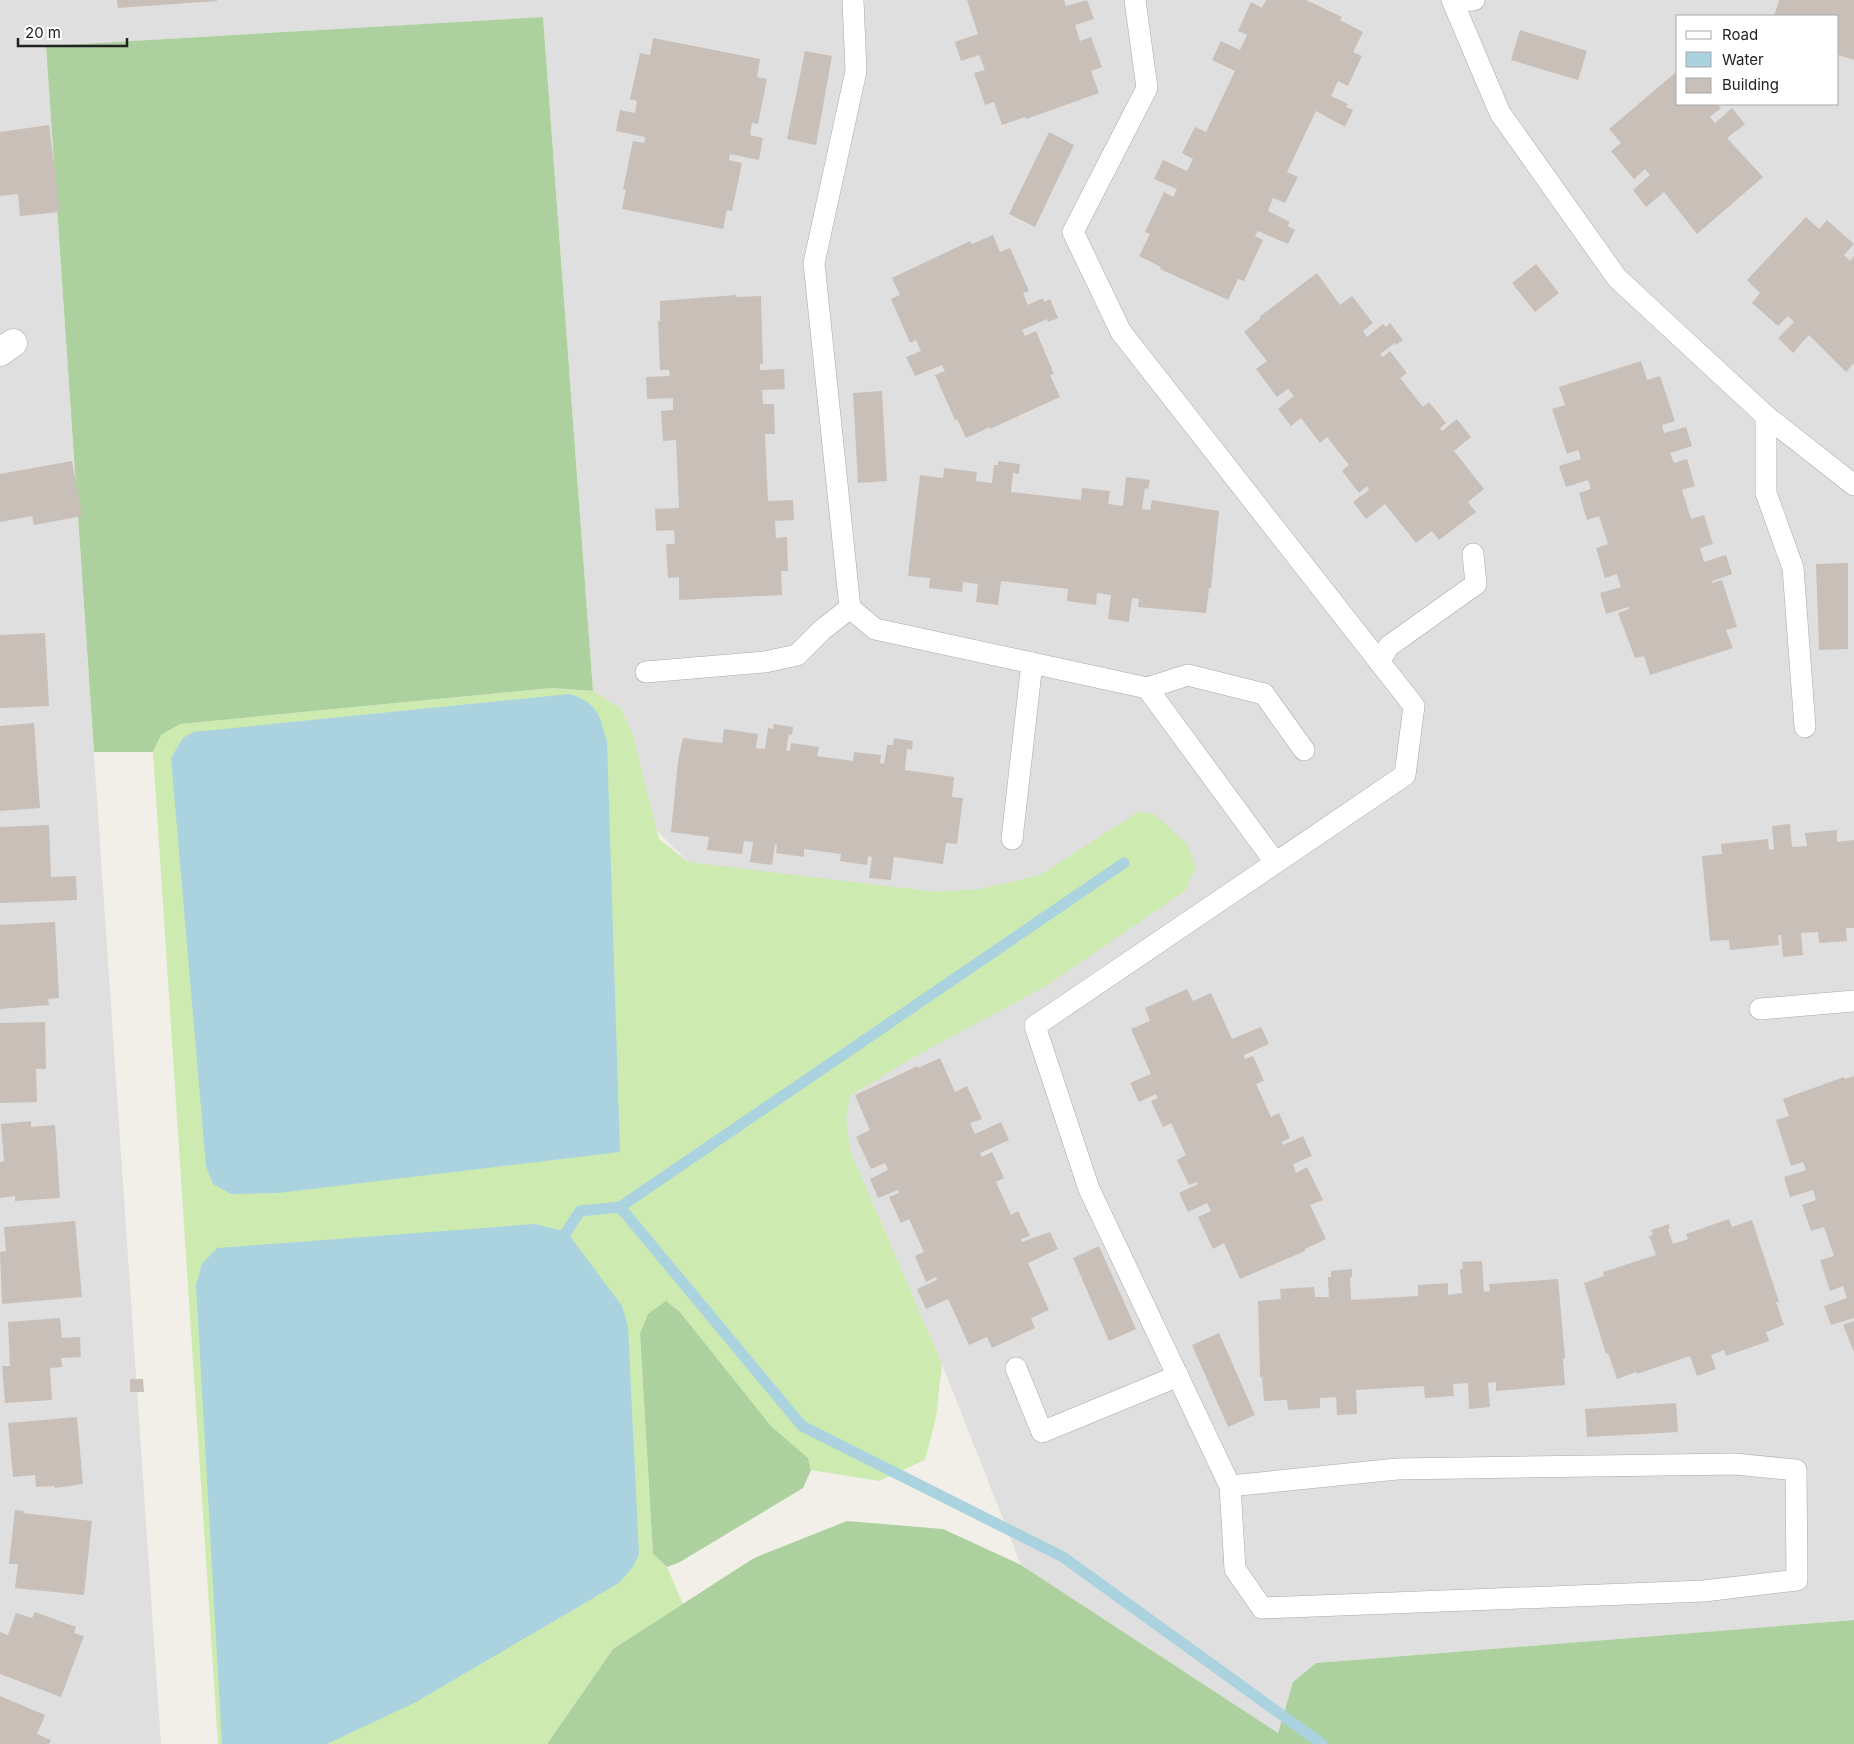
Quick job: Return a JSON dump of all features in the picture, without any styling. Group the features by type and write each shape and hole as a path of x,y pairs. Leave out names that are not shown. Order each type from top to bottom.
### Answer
{"lane":[{"path":"853,0 856,71 814,264 850,608 876,629 1147,688 1188,675 1264,694 1304,750"},
{"path":"1135,0 1147,88 1073,232 1121,332 1414,706 1405,775 1035,1026 1089,1189 1230,1486 1235,1569 1262,1608 1704,1591 1797,1580 1796,1470 1734,1464 1398,1469 1230,1486"},
{"path":"1459,0 1500,113 1617,278 1766,416 1854,485"},
{"path":"1766,416 1766,493 1793,568 1805,727"},
{"path":"1379,662 1389,646 1476,584 1473,554"},
{"path":"646,672 765,662 797,655 822,630 850,608"},
{"path":"1012,839 1032,663"},
{"path":"1147,688 1275,862"},
{"path":"1760,1008 1854,1001"},
{"path":"1016,1368 1042,1432 1178,1376"}],"shaded area":[{"path":"0,0 1854,0 1854,1620 1316,1663 1293,1682 1278,1733 1021,1565 942,1364 850,1150 688,862 656,830 632,732 620,708 593,691 543,17 46,46 161,1744 0,1744"}],"green space":[{"path":"543,17 593,691 552,688 180,724 161,735 153,752 94,752 46,46"},
{"path":"552,688 593,691 620,708 632,732 659,839 688,862 937,892 980,889 1040,875 1138,812 1154,814 1187,844 1196,867 1185,891 1046,986 912,1058 850,1096 846,1118 850,1150 942,1364 936,1417 925,1460 879,1481 811,1470 808,1458 771,1426 680,1312 648,1314 640,1333 653,1554 667,1567 683,1604 613,1649 547,1744 218,1744 153,752 161,735 180,724"},
{"path":"666,1301 680,1312 771,1426 808,1458 811,1470 803,1488 680,1562 667,1567 653,1554 640,1333 648,1314"},
{"path":"847,1521 943,1529 1021,1565 1278,1733 1293,1682 1316,1663 1854,1620 1854,1744 547,1744 613,1649 754,1558"}],"water":[{"path":"570,694 586,701 596,711 607,741 620,1152 278,1193 231,1194 213,1184 206,1166 171,758 183,738 193,732"},
{"path":"535,1224 567,1232 622,1306 628,1326 639,1554 633,1567 619,1583 416,1702 327,1744 222,1744 196,1285 202,1264 217,1248"}],"building":[{"path":"117,0 217,0 217,1 118,8"},
{"path":"967,0 1064,0 1066,6 1087,0 1094,19 1075,25 1080,41 1091,37 1102,67 1091,71 1099,93 1026,119 1025,117 1002,125 994,102 985,105 974,73 985,70 979,55 961,61 955,42 978,34"},
{"path":"1266,0 1306,0 1342,17 1340,20 1363,32 1353,52 1362,56 1348,86 1338,81 1331,96 1348,104 1346,107 1353,110 1345,127 1316,111 1287,172 1298,177 1285,203 1273,198 1268,211 1290,222 1287,226 1295,230 1288,244 1258,231 1255,236 1263,240 1244,281 1238,279 1228,300 1160,269 1161,267 1139,256 1150,234 1145,232 1164,192 1173,197 1177,189 1154,179 1163,160 1187,171 1193,159 1182,153 1195,127 1206,132 1235,71 1212,60 1221,41 1240,50 1247,35 1238,31 1251,2 1262,8"},
{"path":"1779,0 1854,0 1854,60 1839,55 1839,15 1774,15"},
{"path":"1520,30 1587,51 1578,80 1511,60"},
{"path":"653,38 760,59 757,77 767,79 758,124 752,123 750,135 763,138 759,160 730,154 729,160 742,163 732,211 727,210 723,229 622,209 626,189 623,189 633,141 644,143 645,137 616,131 620,110 635,113 637,101 630,99 640,53 650,55"},
{"path":"805,51 832,56 816,145 787,139"},
{"path":"1675,73 1676,105 1718,105 1721,108 1710,117 1715,123 1732,108 1745,124 1727,138 1763,177 1697,234 1664,192 1646,207 1633,190 1650,175 1645,169 1634,179 1611,151 1621,143 1609,129"},
{"path":"49,125 60,212 20,216 18,194 0,196 0,132"},
{"path":"1049,132 1074,145 1035,227 1009,214"},
{"path":"1806,217 1819,229 1827,220 1854,244 1844,255 1850,261 1854,256 1854,363 1846,372 1809,335 1793,353 1778,338 1794,322 1788,316 1778,326 1752,303 1760,293 1747,280"},
{"path":"993,235 1000,252 1010,248 1029,291 1023,293 1028,305 1043,298 1044,302 1050,299 1058,318 1048,322 1047,319 1022,330 1025,336 1036,331 1054,374 1050,375 1060,397 966,438 957,419 955,420 935,375 945,371 942,365 915,376 906,357 921,351 916,340 910,343 891,299 900,295 892,278 970,241 972,244"},
{"path":"1536,264 1559,293 1535,312 1512,283"},
{"path":"1317,273 1340,305 1352,296 1373,323 1363,331 1367,337 1383,324 1386,327 1390,323 1403,340 1396,345 1395,343 1380,354 1383,357 1390,351 1407,373 1400,378 1423,407 1429,402 1446,423 1440,428 1442,431 1457,419 1471,437 1454,451 1484,489 1468,502 1476,512 1439,540 1432,531 1416,543 1385,504 1366,519 1353,502 1369,490 1367,486 1359,493 1342,471 1349,465 1327,437 1320,443 1301,418 1291,426 1278,409 1294,396 1288,389 1277,397 1256,369 1267,361 1244,332 1261,318 1259,317"},
{"path":"736,295 736,297 761,296 763,364 760,364 760,370 784,369 785,389 762,390 763,404 774,404 775,434 765,434 768,501 793,500 794,520 775,521 776,538 787,537 788,571 781,571 782,595 679,600 679,577 668,578 666,544 675,544 674,530 656,531 655,509 679,508 676,440 663,441 661,411 673,410 673,398 647,399 646,377 670,376 669,370 660,370 658,321 660,321 660,301"},
{"path":"1641,361 1647,380 1660,376 1675,421 1662,425 1664,433 1686,427 1692,446 1670,453 1674,463 1687,459 1695,486 1682,490 1691,519 1704,515 1713,544 1700,548 1704,562 1726,555 1732,574 1712,581 1712,583 1722,580 1737,627 1726,630 1733,648 1650,675 1644,656 1635,658 1618,613 1629,609 1628,607 1606,614 1600,593 1621,587 1617,574 1605,578 1596,548 1608,544 1599,516 1587,520 1579,493 1591,489 1588,480 1566,487 1559,466 1581,459 1578,450 1567,454 1552,409 1565,405 1559,387"},
{"path":"882,391 887,481 858,483 853,393"},
{"path":"72,461 82,516 34,525 32,516 0,522 0,474"},
{"path":"998,461 1020,464 1019,474 1013,473 1011,492 1081,500 1082,488 1110,491 1108,504 1123,506 1126,477 1150,480 1148,489 1145,488 1142,509 1150,510 1152,500 1219,511 1211,588 1209,588 1206,613 1138,607 1139,599 1132,598 1129,622 1108,619 1111,595 1097,593 1096,605 1067,601 1068,589 1001,581 998,605 976,602 978,584 963,582 962,592 929,588 930,578 908,576 920,475 943,478 944,468 977,472 976,481 992,483 994,465 998,465"},
{"path":"1848,563 1848,649 1819,650 1816,564"},
{"path":"45,633 49,706 0,708 0,635"},
{"path":"34,723 40,808 0,811 0,726"},
{"path":"774,724 793,727 792,735 789,734 786,751 790,751 791,743 819,747 817,756 853,761 854,752 881,755 880,763 884,764 887,745 893,745 894,738 913,741 912,750 907,749 905,770 954,777 952,797 963,798 957,844 946,843 943,864 894,857 891,880 869,878 872,857 868,856 867,865 840,861 841,854 804,849 804,857 776,853 777,845 775,844 772,865 750,862 753,842 744,841 742,854 707,850 709,837 671,832 678,761 683,738 722,743 724,729 758,734 756,748 765,749 768,728 773,729"},
{"path":"1790,824 1792,847 1807,846 1805,833 1837,830 1837,842 1854,840 1854,928 1846,928 1847,941 1819,943 1818,932 1801,933 1803,955 1783,957 1781,935 1778,935 1779,945 1730,950 1729,940 1710,941 1702,856 1722,854 1721,844 1768,839 1769,850 1774,849 1772,826"},
{"path":"49,825 51,877 76,876 77,900 0,903 0,827"},
{"path":"55,922 59,998 48,999 49,1005 0,1009 0,925"},
{"path":"1187,989 1193,1001 1211,993 1232,1039 1261,1027 1269,1044 1244,1055 1245,1059 1253,1056 1264,1081 1256,1084 1271,1117 1279,1113 1290,1138 1282,1142 1283,1145 1303,1136 1312,1156 1293,1164 1296,1173 1307,1167 1323,1200 1310,1205 1326,1239 1305,1249 1305,1251 1240,1279 1224,1243 1213,1249 1198,1217 1211,1211 1207,1203 1188,1212 1179,1193 1198,1184 1197,1182 1189,1185 1177,1160 1186,1155 1171,1123 1163,1127 1151,1101 1158,1098 1156,1094 1139,1102 1130,1083 1151,1074 1131,1029 1150,1021 1145,1008"},
{"path":"45,1022 46,1069 36,1069 37,1102 0,1103 0,1023"},
{"path":"940,1058 955,1092 967,1086 982,1119 970,1123 975,1134 1001,1122 1009,1140 980,1153 982,1157 992,1152 1004,1178 996,1182 1011,1215 1018,1211 1030,1236 1021,1239 1022,1242 1050,1232 1058,1249 1028,1263 1049,1310 1031,1318 1035,1328 992,1348 987,1337 969,1345 948,1299 926,1309 917,1289 937,1280 936,1277 926,1282 915,1256 924,1252 909,1219 901,1223 889,1197 899,1193 898,1190 878,1198 870,1179 888,1170 885,1163 871,1169 856,1137 870,1130 855,1095"},
{"path":"1854,1076 1854,1318 1831,1325 1824,1306 1847,1298 1843,1286 1830,1291 1820,1260 1834,1256 1824,1227 1811,1231 1802,1205 1816,1200 1813,1190 1790,1197 1784,1177 1806,1170 1803,1162 1791,1166 1776,1120 1789,1116 1783,1099 1844,1077 1845,1079"},
{"path":"31,1121 31,1127 55,1125 60,1198 15,1201 15,1196 0,1198 0,1162 4,1161 1,1124"},
{"path":"1729,1219 1732,1227 1752,1220 1779,1302 1776,1302 1784,1325 1766,1332 1769,1341 1726,1356 1724,1350 1711,1355 1716,1369 1697,1376 1690,1356 1617,1379 1608,1353 1606,1354 1584,1283 1604,1276 1603,1272 1656,1255 1649,1236 1653,1235 1651,1230 1669,1224 1670,1228 1668,1229 1673,1244 1688,1239 1686,1234"},
{"path":"75,1221 82,1297 2,1304 0,1252 6,1251 4,1227"},
{"path":"1099,1246 1136,1329 1109,1341 1073,1258"},
{"path":"1482,1261 1484,1292 1490,1291 1489,1284 1558,1279 1565,1358 1563,1359 1565,1385 1496,1391 1496,1382 1488,1383 1490,1407 1469,1409 1468,1383 1453,1384 1454,1396 1425,1398 1424,1386 1356,1390 1357,1414 1337,1415 1336,1397 1320,1398 1320,1408 1288,1410 1287,1400 1264,1401 1262,1377 1260,1377 1258,1301 1281,1299 1280,1289 1314,1287 1315,1297 1329,1297 1328,1277 1331,1277 1331,1271 1352,1269 1352,1277 1350,1277 1351,1300 1418,1296 1418,1285 1448,1283 1448,1295 1462,1293 1460,1269 1463,1269 1462,1262"},
{"path":"60,1318 62,1338 80,1337 81,1357 61,1358 62,1367 50,1368 52,1400 5,1403 2,1366 10,1366 8,1322"},
{"path":"1854,1321 1854,1352 1843,1325"},
{"path":"1219,1333 1255,1415 1228,1427 1192,1345"},
{"path":"130,1379 143,1379 144,1392 130,1392"},
{"path":"1676,1403 1678,1432 1587,1437 1585,1409"},
{"path":"77,1417 83,1484 55,1488 54,1486 36,1487 35,1475 13,1477 8,1423"},
{"path":"15,1510 24,1511 23,1513 92,1521 84,1595 15,1588 18,1564 9,1564"},
{"path":"35,1612 76,1627 74,1633 84,1636 61,1697 0,1674 0,1632 8,1635 16,1613 32,1618"},
{"path":"0,1696 45,1715 37,1734 51,1740 49,1744 0,1744"}],"waterway":[{"path":"558,1245 580,1211 620,1207 1124,863"},
{"path":"620,1207 802,1426 1063,1557 1322,1744"}]}
